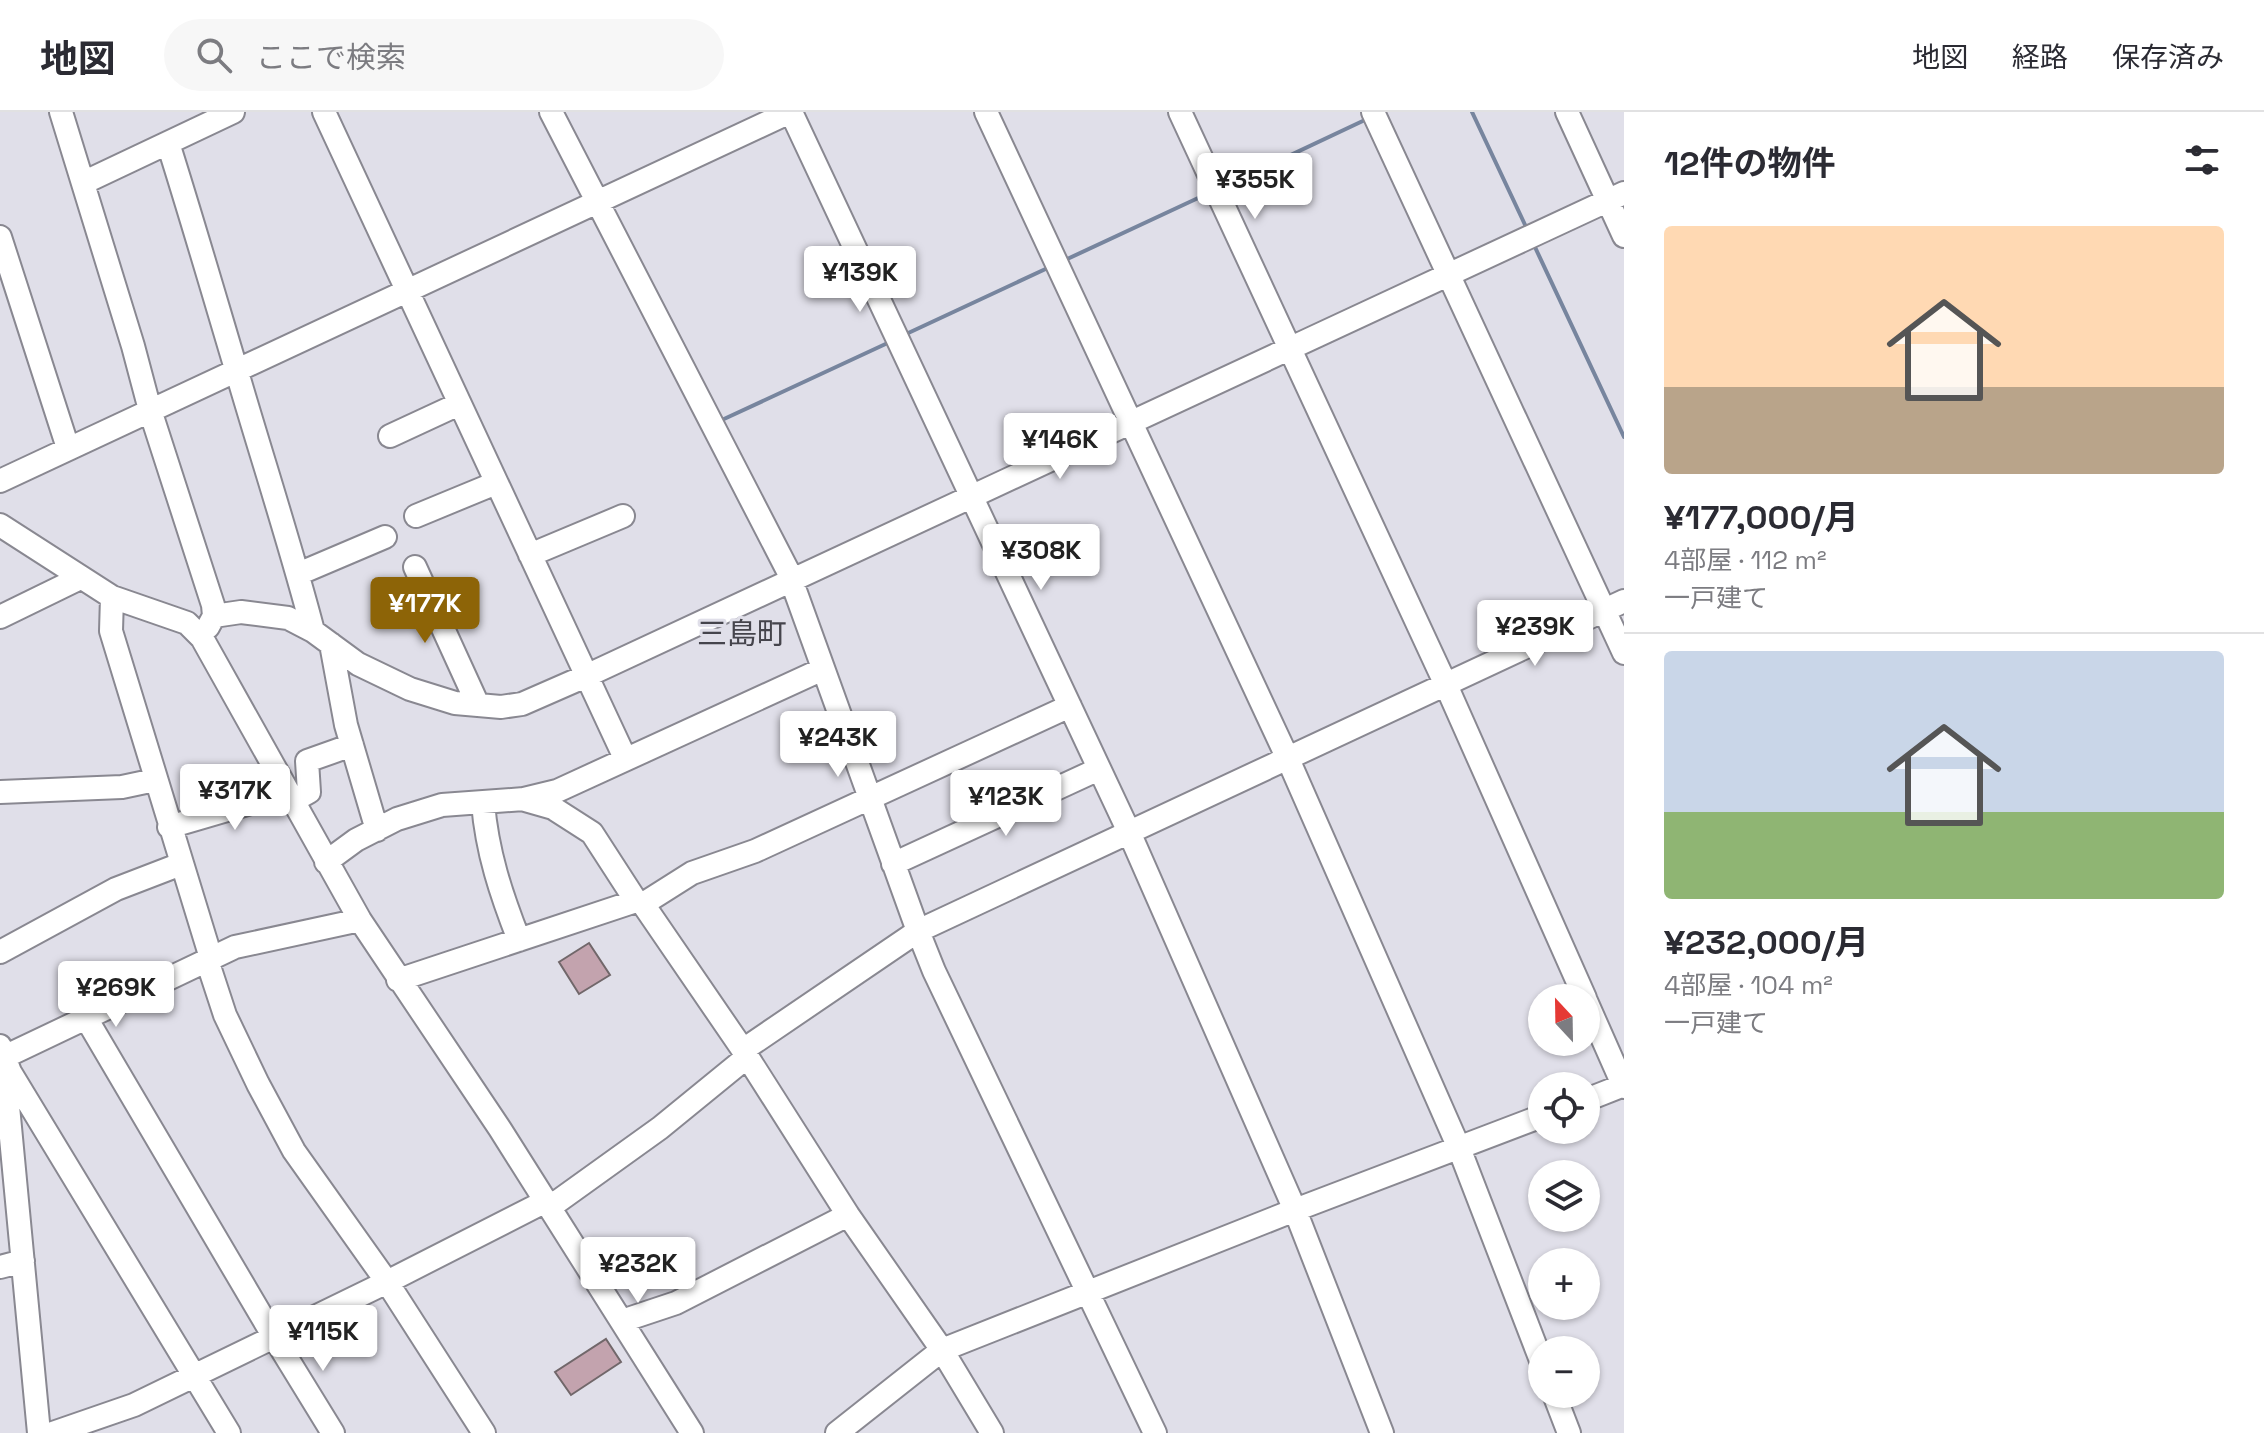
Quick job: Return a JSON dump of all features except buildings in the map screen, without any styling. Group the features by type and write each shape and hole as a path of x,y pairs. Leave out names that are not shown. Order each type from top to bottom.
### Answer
{"street":[{"path":"61,112 150,410 213,605 214,616 202,638"},
{"path":"324,112 625,758"},
{"path":"551,112 791,580 893,864 941,985 1155,1433"},
{"path":"0,481 791,112 1129,832 1295,1210 1382,1433"},
{"path":"986,112 1288,759 1459,1148 1532,1336"},
{"path":"1180,112 1446,685 1578,984"},
{"path":"1373,112 1448,274 1614,605 1624,653"},
{"path":"1567,112 1616,196 1624,236"},
{"path":"83,183 222,114"},
{"path":"168,143 298,574 322,637 377,830"},
{"path":"214,616 241,612 288,618 322,637 358,664 410,689 455,703 501,707 522,704 1616,196"},
{"path":"1,246 68,448"},
{"path":"390,436 459,404"},
{"path":"416,516 496,483"},
{"path":"530,555 623,516"},
{"path":"0,525 112,597 187,623 202,638 360,920 500,1129 692,1433"},
{"path":"298,574 385,537"},
{"path":"415,567 478,705"},
{"path":"0,617 80,578"},
{"path":"112,597 111,631 225,1015 294,1151 387,1282 484,1433"},
{"path":"53,1433 134,1405 548,1204 660,1128 745,1054 918,931 1614,605"},
{"path":"326,862 356,840 397,819 442,805 524,799 557,791 823,669"},
{"path":"398,980 640,902 692,873 755,851 1070,706"},
{"path":"169,827 309,792 307,761 352,745"},
{"path":"893,864 1099,769"},
{"path":"0,792 122,787 155,780"},
{"path":"524,799 553,808 592,833 745,1054 848,1215 942,1350 992,1433"},
{"path":"483,803 485,836 519,940"},
{"path":"0,952 116,889 181,864"},
{"path":"4,1059 235,947 360,920"},
{"path":"86,1018 333,1433"},
{"path":"1600,1033 1624,1086 1600,1095"},
{"path":"4,1059 39,1433"},
{"path":"4,1059 229,1433"},
{"path":"837,1433 942,1350 1528,1121"},
{"path":"622,1321 676,1303 848,1215"},
{"path":"0,1267 23,1261"},
{"path":"1559,1408 1569,1433"}],"waterway":[{"path":"1472,112 1527,229"},
{"path":"1223,187 1367,119"},
{"path":"1063,261 1211,192"},
{"path":"1534,245 1624,437"},
{"path":"904,335 1052,266"},
{"path":"724,419 892,341"}],"district":[{"name":"三島町","path":"742,634"}]}
